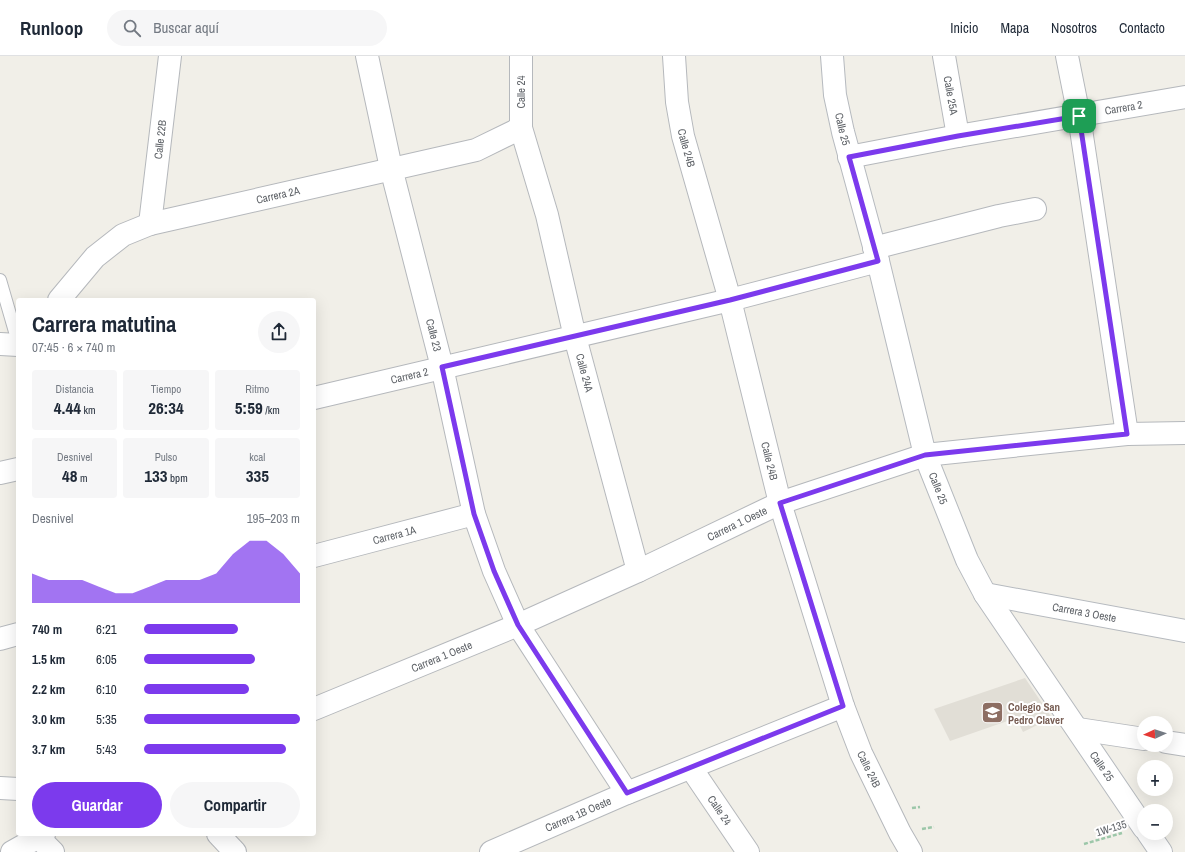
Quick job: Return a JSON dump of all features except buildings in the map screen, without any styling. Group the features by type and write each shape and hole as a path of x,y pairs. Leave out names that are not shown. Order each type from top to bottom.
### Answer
{"street":[{"name":"Calle 22B","path":"150,224 170,56"},
{"name":"Calle 23","path":"367,56 390,168 442,367 474,514 494,571 518,625 627,793"},
{"name":"Calle 24","path":"521,56 521,128"},
{"name":"Calle 24B","path":"674,56 677,102 683,136 730,300 780,503 843,706 861,753 900,833 911,852"},
{"name":"Calle 25","path":"832,56 835,95 849,157 876,254 925,455 967,560 984,594 1137,817"},
{"name":"Calle 25A","path":"944,56 958,136"},
{"path":"1067,56 1079,116 1127,434"},
{"name":"Carrera 2","path":"849,157 958,136 1185,97"},
{"name":"Carrera 2A","path":"61,298 95,256 123,235 150,224 390,168 476,150 521,128"},
{"name":"Calle 24A","path":"521,128 547,215 575,337 638,571"},
{"name":"Carrera 2","path":"316,398 730,300 999,216 1035,209"},
{"path":"0,344 16,345"},
{"name":"Carrera 1 Oeste","path":"316,708 518,625 638,571 780,503 925,455 1127,434 1185,433"},
{"path":"0,473 16,469"},
{"name":"Carrera 1A","path":"316,555 474,514"},
{"name":"Carrera 3 Oeste","path":"984,594 1185,631"},
{"path":"0,640 16,635"},
{"name":"Carrera 1B Oeste","path":"491,852 627,793 843,706"},
{"path":"1078,729 1137,738"},
{"path":"1173,743 1185,745"},
{"name":"Calle 24","path":"691,768 748,852"},
{"path":"0,788 16,789"},
{"path":"220,836 235,852"},
{"name":"Calle 25","path":"1153,840 1161,852"},
{"path":"12,852 45,841"}],"lane":[{"path":"0,280 16,335"}],"path":[{"name":"1W-135","path":"1084,844 1137,831"}],"shaded area":[{"name":"Colegio San Pedro Claver","path":"1025,678 1052,718 1023,732 1016,718 950,741 934,709"}],"place":[{"name":"Colegio San Pedro Claver","path":"993,713"}],"route":[{"path":"1079,116 1127,434 925,455 780,503 843,706 627,793 518,625 494,571 474,514 442,367 730,300 878,261 849,157 958,136 1079,116"}]}
